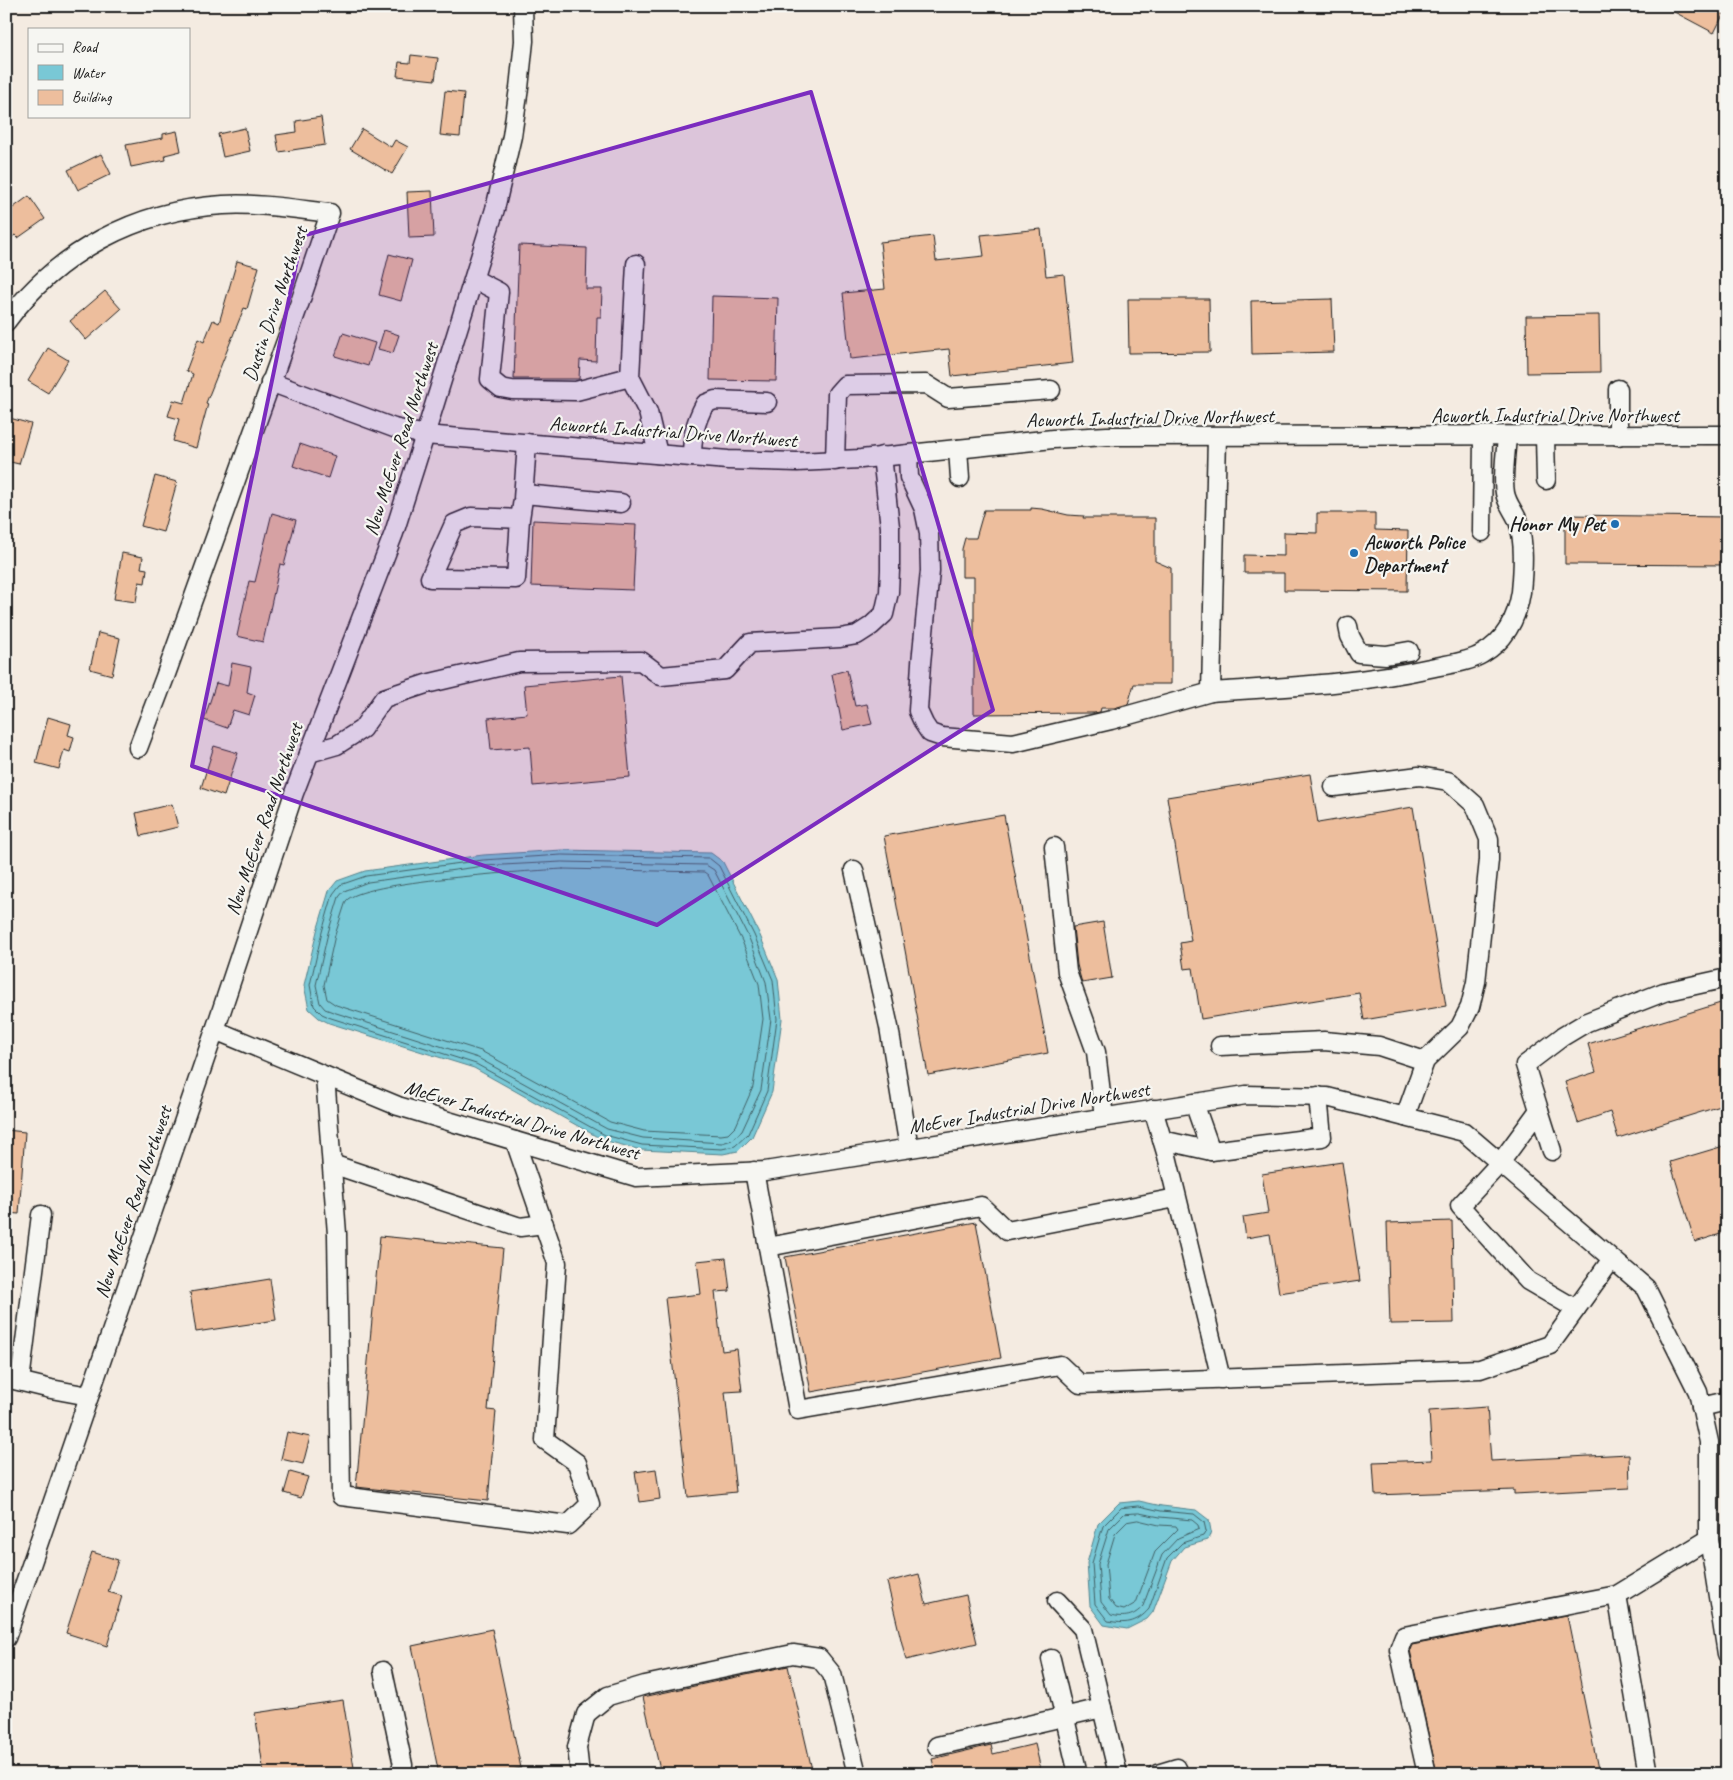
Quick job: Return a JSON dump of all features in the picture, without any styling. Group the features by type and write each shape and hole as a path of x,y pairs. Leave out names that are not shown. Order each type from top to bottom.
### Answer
{"street":[{"name":"New McEver Road Northwest","path":"6,1638 215,1030 294,793 394,532 425,435 495,209 512,136 524,41 523,6"},
{"name":"Dustin Drive Northwest","path":"6,322 32,290 62,264 104,237 141,221 185,210 224,205 274,207 330,214 169,668 138,748"},
{"path":"636,264 630,377 648,412 658,454"},
{"path":"474,279 499,292 490,379 501,388 512,390 576,391 630,377"},
{"name":"Acworth Industrial Drive Northwest","path":"270,382 394,428 425,435 759,461 835,460 1080,437 1727,435"},
{"path":"835,460 837,394 845,386 926,384 948,398 1051,390"},
{"path":"1618,389 1618,436"},
{"path":"692,457 692,434 705,404 715,400 768,402"},
{"path":"1212,692 1216,436"},
{"path":"1482,532 1483,436"},
{"path":"908,454 909,477 924,509 929,533 930,571 918,711 930,733 942,737 1013,743 1110,720 1212,692 1299,687 1388,677 1470,659 1490,649 1500,640 1514,618 1518,606 1522,564 1518,522 1507,501 1504,490 1507,436"},
{"path":"1545,436 1546,480"},
{"path":"520,519 471,517 454,524 430,578 516,579 527,443"},
{"path":"958,449 960,478"},
{"path":"309,753 337,745 362,729 384,698 426,684 519,662 641,661 661,676 724,670 750,644 840,638 857,634 871,626 884,614 889,592 890,528 882,456"},
{"path":"524,494 621,503"},
{"path":"1348,626 1350,636 1359,653 1354,670 1355,681"},
{"path":"1359,653 1386,655 1409,651"},
{"path":"1334,787 1419,776 1448,781 1475,805 1489,839 1489,860 1476,982 1470,1007 1460,1026 1425,1061 1405,1117"},
{"path":"1054,847 1067,972 1096,1052 1104,1117"},
{"path":"854,870 889,1027 909,1148"},
{"path":"1552,1151 1525,1065 1587,1022 1664,992 1727,978"},
{"name":"McEver Industrial Drive Northwest","path":"215,1030 398,1106 636,1177 754,1171 1246,1095 1327,1097 1464,1132 1646,1288 1698,1392 1709,1442 1709,1539 1727,1654"},
{"path":"1220,1046 1324,1041 1379,1046 1425,1061"},
{"path":"325,1076 338,1234 341,1496 568,1525 590,1504 578,1463 545,1440 557,1263 515,1141"},
{"path":"1162,1140 1211,1151 1322,1137 1318,1096"},
{"path":"1194,1103 1211,1151"},
{"path":"1153,1110 1221,1379"},
{"path":"1539,1110 1500,1163 1460,1206 1528,1281 1576,1309"},
{"path":"332,1164 520,1227 544,1224"},
{"path":"754,1171 798,1410 1060,1365 1080,1384 1480,1369 1550,1345 1612,1259"},
{"path":"768,1247 981,1206 1006,1230 1176,1198"},
{"path":"41,1215 13,1380 89,1396"},
{"path":"1701,1407 1727,1401"},
{"path":"1426,1774 1399,1649 1404,1636 1617,1595 1709,1539"},
{"path":"1617,1595 1648,1774"},
{"path":"1057,1601 1083,1629 1118,1774"},
{"path":"580,1774 577,1747 586,1714 608,1696 654,1683 793,1654 819,1658 832,1674 857,1774"},
{"path":"1051,1659 1078,1774"},
{"path":"383,1671 403,1766 398,1774"},
{"path":"937,1746 1102,1708"},
{"path":"1157,1774 1177,1768 1178,1774"}],"highlighted area":[{"path":"811,92 993,710 657,925 192,766 302,236"}],"water":[{"path":"562,850 711,853 723,862 759,933 778,979 782,1019 772,1092 752,1137 738,1151 723,1154 641,1150 603,1140 474,1068 329,1023 319,1018 309,1009 304,985 329,891 337,881 365,871 483,855"},
{"path":"1139,1501 1196,1510 1209,1520 1211,1531 1208,1540 1184,1547 1172,1561 1153,1612 1147,1619 1127,1629 1104,1625 1090,1606 1087,1563 1098,1524 1119,1503"}],"building":[{"path":"1663,6 1727,6 1727,7 1714,33"},
{"path":"411,55 438,58 435,80 397,76 399,62 410,63"},
{"path":"445,91 464,93 460,137 440,135"},
{"path":"321,117 325,145 279,152 276,135 297,132 296,121"},
{"path":"245,128 250,151 223,157 218,134"},
{"path":"362,129 391,147 395,140 408,147 392,174 350,149"},
{"path":"177,131 181,151 165,155 166,160 131,167 126,145 163,138 163,134"},
{"path":"101,154 111,174 78,190 68,170"},
{"path":"432,191 434,237 409,238 407,192"},
{"path":"29,196 45,219 18,238 15,235 6,241 6,213"},
{"path":"1041,229 1046,276 1064,274 1073,363 952,376 949,349 850,359 843,293 885,289 880,242 933,236 936,261 984,256 981,235"},
{"path":"519,245 587,248 586,289 602,289 601,317 597,317 596,361 580,360 579,379 514,379"},
{"path":"389,254 412,260 401,301 379,295"},
{"path":"237,261 259,267 247,309 244,308 206,403 208,404 196,448 173,441 179,419 168,416 173,400 184,403 193,374 186,371 198,339 204,342 213,320 219,323"},
{"path":"105,291 121,309 86,340 70,321"},
{"path":"712,296 778,298 776,381 710,380"},
{"path":"1128,299 1209,299 1210,352 1129,353"},
{"path":"1332,299 1334,352 1252,354 1251,301"},
{"path":"1599,315 1600,372 1527,373 1526,316"},
{"path":"384,330 399,335 393,353 378,349"},
{"path":"343,333 375,343 368,366 335,356"},
{"path":"48,348 68,360 48,393 28,381"},
{"path":"6,417 31,424 19,464 6,461"},
{"path":"300,444 335,456 328,478 293,466"},
{"path":"155,476 177,482 163,532 141,526"},
{"path":"1031,508 1084,516 1083,518 1155,518 1155,561 1171,568 1171,684 1134,684 1128,704 1114,708 1101,708 1100,712 1094,713 974,714 974,577 962,577 962,549 965,538 976,538 984,510 1031,510"},
{"path":"272,513 296,520 284,565 280,564 263,642 237,636 249,581 255,582"},
{"name":"Acworth Police Department","path":"1317,513 1375,513 1375,530 1408,531 1407,591 1284,590 1284,573 1244,573 1244,555 1284,556 1284,532 1317,533"},
{"path":"1565,515 1727,517 1727,565 1565,564"},
{"path":"533,520 636,525 633,590 531,586"},
{"path":"122,553 143,557 141,568 147,569 145,583 139,582 136,602 114,599"},
{"path":"98,633 120,638 112,675 90,669"},
{"path":"232,663 251,667 247,692 255,695 249,715 233,710 227,728 204,720 216,683 228,686"},
{"path":"847,670 855,706 867,704 872,724 843,730 832,674"},
{"path":"621,676 630,777 533,786 530,747 491,750 488,718 527,714 524,685"},
{"path":"48,717 71,724 68,735 74,737 70,752 64,750 59,769 36,763"},
{"path":"214,746 238,753 224,796 201,788"},
{"path":"1310,774 1318,823 1413,807 1446,1006 1364,1020 1359,993 1201,1019 1193,968 1184,969 1180,943 1191,941 1167,797"},
{"path":"172,804 178,827 141,836 136,813"},
{"path":"1004,815 1048,1053 928,1075 884,836"},
{"path":"1103,922 1112,978 1082,983 1077,965 1073,927"},
{"path":"1727,1001 1727,1104 1618,1138 1610,1112 1578,1123 1565,1082 1596,1072 1588,1044"},
{"path":"6,1130 25,1132 19,1214 6,1213"},
{"path":"1727,1145 1727,1232 1695,1242 1670,1162"},
{"path":"1342,1162 1360,1281 1279,1293 1270,1234 1246,1238 1243,1217 1268,1213 1262,1174"},
{"path":"1452,1221 1454,1323 1390,1324 1387,1223"},
{"path":"976,1222 1001,1358 811,1392 785,1257"},
{"path":"380,1236 503,1248 488,1410 496,1411 488,1501 356,1487"},
{"path":"726,1258 730,1291 715,1292 722,1351 737,1349 742,1391 725,1392 736,1492 688,1497 665,1298 701,1294 697,1261"},
{"path":"270,1279 276,1320 196,1332 190,1292"},
{"path":"1487,1407 1491,1461 1629,1454 1630,1488 1514,1494 1514,1490 1375,1495 1373,1462 1432,1460 1429,1411"},
{"path":"287,1432 310,1437 303,1464 281,1459"},
{"path":"656,1469 660,1499 640,1502 635,1472"},
{"path":"290,1472 308,1477 301,1498 284,1493"},
{"path":"92,1552 118,1560 108,1592 122,1596 107,1646 66,1633"},
{"path":"919,1574 926,1604 966,1595 977,1643 906,1660 887,1582"},
{"path":"1567,1615 1599,1774 1437,1774 1410,1650 1412,1645"},
{"path":"492,1629 521,1768 492,1774 439,1774 412,1646"},
{"path":"788,1666 813,1774 661,1774 643,1697"},
{"path":"343,1700 355,1774 264,1774 255,1713"},
{"path":"1035,1744 1042,1774 936,1774 932,1759 991,1745 993,1754"}],"place":[{"name":"Honor My Pet","path":"1615,524"},
{"name":"Acworth Police Department","path":"1354,553"}]}
